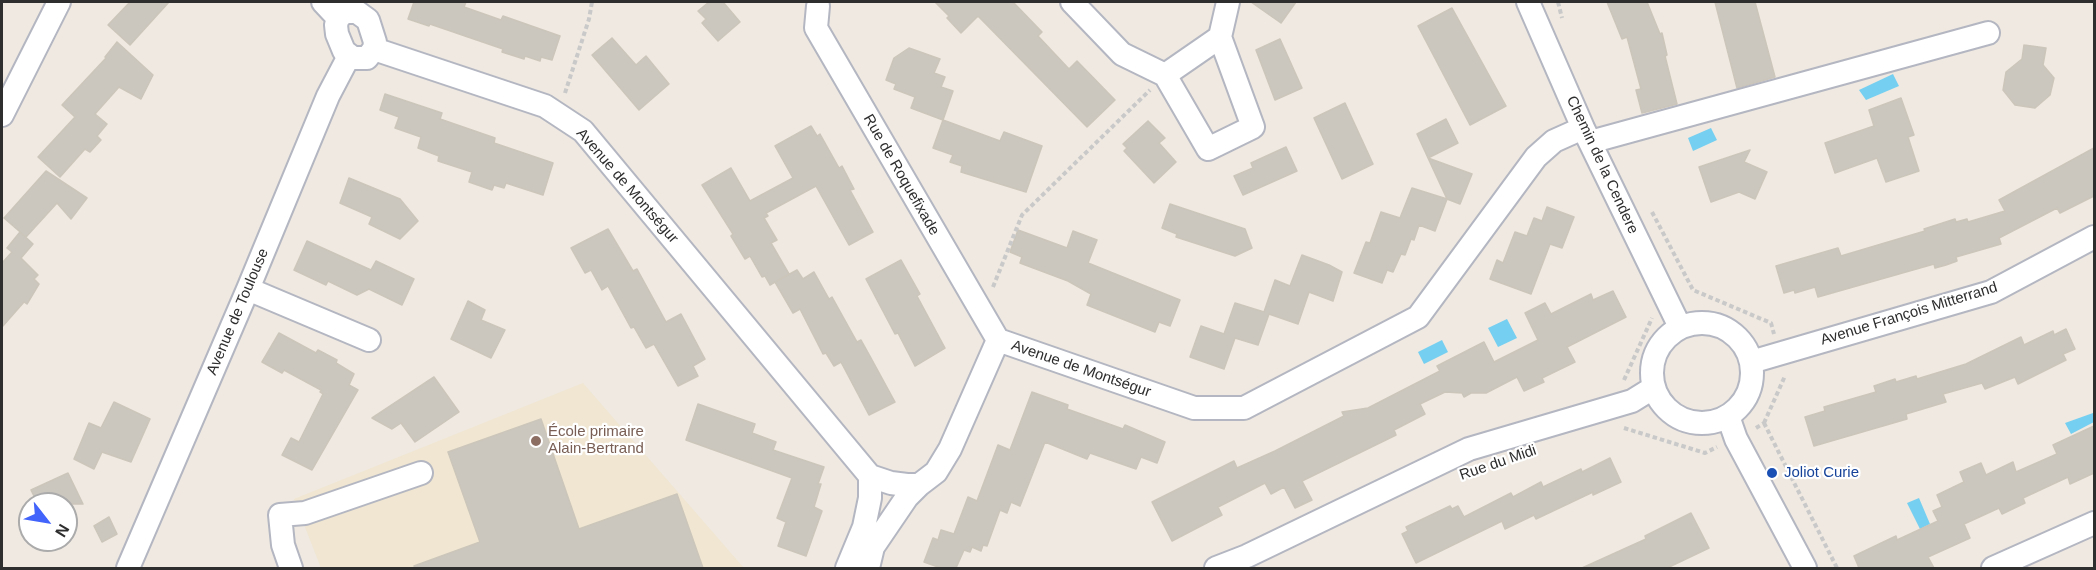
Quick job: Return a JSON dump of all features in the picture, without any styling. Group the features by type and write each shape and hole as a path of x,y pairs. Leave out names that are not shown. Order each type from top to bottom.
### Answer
{"street":[{"path":"2,115 59,2"},
{"path":"1072,2 1122,54 1165,75 1208,149 1253,127 1220,37 1228,2"},
{"name":"Chemin de la Cendere","path":"1528,2 1586,135 1675,317"},
{"name":"Rue de Roquefixade","path":"813,3 816,28 998,340"},
{"path":"364,8 374,35 374,49 367,58 353,58 344,51 331,10 345,12 364,8"},
{"name":"Avenue de Montségur","path":"868,568 873,547 907,497 936,472 950,449 998,340 1194,408 1244,408 1418,317 1536,158 1554,141 1586,135 1988,33"},
{"path":"1165,75 1220,37"},
{"name":"Avenue de Montségur","path":"374,49 545,106 583,131 870,476"},
{"name":"Avenue de Toulouse","path":"128,568 249,288 328,96 349,56"},
{"name":"Avenue François Mitterrand","path":"1751,362 1991,292 2094,237"},
{"path":"249,288 369,340"},
{"path":"1675,317 1692,323 1705,323 1724,328 1739,339 1751,362 1752,372 1748,392 1743,402 1728,416 1706,423 1684,420 1670,413 1660,402 1653,388 1651,370 1655,353 1675,317"},
{"name":"Rue du Midi","path":"1216,568 1247,556 1469,449 1632,401 1653,388"},
{"path":"1728,416 1736,439 1805,568"},
{"path":"291,568 283,545 280,515 305,513 421,473"},
{"path":"847,568 864,527 870,498 870,476 891,483 919,485"},
{"path":"1993,568 2027,562 2094,524"}],"path":[{"path":"558,113 589,19 592,2"},
{"path":"982,316 1022,215 1165,75"},
{"path":"1641,433 1624,379 1653,315 1675,317 1693,290"},
{"path":"1764,423 1838,568"},
{"path":"1622,428 1705,453 1736,439"}],"shaded area":[{"name":"École primaire Alain-Bertrand","path":"583,383 744,568 321,568 294,499"}],"water":[{"path":"1893,74 1899,86 1866,100 1859,90"},
{"path":"1711,128 1717,140 1693,151 1688,138"},
{"path":"1507,319 1517,338 1498,347 1488,328"},
{"path":"1442,340 1448,352 1424,364 1418,352"},
{"path":"2093,413 2094,422 2071,434 2065,423"},
{"path":"1919,498 1930,524 1920,529 1907,503"}],"building":[{"path":"130,2 169,2 130,45 108,25"},
{"path":"414,2 466,2 464,7 501,20 503,16 560,36 552,60 541,57 540,61 525,56 524,59 502,52 503,49 430,24 429,26 408,19"},
{"path":"709,2 723,2 740,22 718,41 702,23 706,19 698,11"},
{"path":"935,2 1013,2 1042,32 1038,36 1069,69 1077,61 1115,100 1087,127 978,16 961,33"},
{"path":"1251,2 1296,2 1281,23"},
{"path":"1607,2 1647,2 1660,34 1662,33 1667,55 1665,56 1677,104 1642,113 1636,90 1641,89 1627,37 1622,39"},
{"path":"1715,2 1755,2 1775,77 1737,88"},
{"path":"1452,8 1506,106 1470,125 1418,26"},
{"path":"612,38 636,65 646,56 669,84 639,110 592,55"},
{"path":"1280,39 1302,88 1275,100 1256,50"},
{"path":"117,42 153,75 141,99 119,87 95,114 107,124 97,136 101,140 90,152 85,149 60,177 38,157 75,117 62,105 106,58"},
{"path":"2024,45 2046,48 2043,65 2054,78 2050,95 2035,108 2015,105 2003,90 2006,72 2022,59"},
{"path":"909,48 940,59 934,73 945,77 941,87 953,91 943,120 911,108 915,97 894,89 896,84 886,80 894,58"},
{"path":"385,94 442,113 440,119 495,138 494,143 553,163 543,195 506,183 504,188 494,185 492,190 469,182 472,172 438,161 439,156 418,148 421,137 395,128 399,117 380,110"},
{"path":"1901,98 1914,135 1908,137 1919,171 1886,182 1877,158 1835,173 1825,143 1874,126 1869,110"},
{"path":"1345,103 1373,164 1342,179 1314,118"},
{"path":"1446,119 1458,143 1428,158 1417,134"},
{"path":"943,120 1000,141 1004,132 1042,146 1026,192 961,172 962,166 950,162 953,155 933,148"},
{"path":"1148,121 1165,138 1159,143 1176,162 1154,183 1124,151 1127,148 1123,144"},
{"path":"811,126 817,136 820,134 839,168 842,166 854,189 850,190 873,232 849,245 816,186 766,213 768,216 764,218 777,240 771,243 789,274 777,281 797,270 803,279 814,272 829,299 832,297 857,342 861,340 895,402 869,415 841,362 834,366 826,353 823,354 800,309 793,313 775,282 770,285 765,276 762,277 750,256 745,259 731,236 733,234 702,185 731,168 750,201 793,178 775,146"},
{"path":"1286,147 1297,171 1243,195 1234,176 1253,168 1251,163"},
{"path":"2094,148 2094,196 2060,213 2057,208 1999,238 2001,244 1956,257 1957,261 1946,265 1935,268 1934,264 1818,297 1815,287 1795,293 1794,290 1784,293 1776,266 1838,248 1841,256 1925,231 1924,229 1955,219 1956,222 1967,219 1968,222 2005,211 1999,200"},
{"path":"1750,150 1744,162 1767,172 1755,199 1739,192 1711,202 1699,167"},
{"path":"1428,158 1472,174 1460,204 1447,199"},
{"path":"46,171 87,198 71,219 57,203 26,237 4,218"},
{"path":"349,178 400,199 418,221 400,239 369,224 372,217 340,203"},
{"path":"1412,188 1447,199 1435,231 1419,225 1414,240 1411,239 1405,255 1401,254 1393,272 1387,270 1382,283 1354,273 1366,242 1370,243 1381,212 1400,218"},
{"path":"1170,204 1245,229 1252,248 1235,256 1176,237 1177,234 1162,228"},
{"path":"1547,207 1574,217 1562,248 1550,244 1531,294 1490,279 1497,260 1503,263 1515,232 1527,236 1534,218 1542,221"},
{"path":"608,229 633,271 637,269 666,322 681,314 705,359 693,366 698,376 678,386 654,344 646,348 634,327 631,328 608,286 602,290 591,270 585,273 571,248"},
{"path":"1018,230 1067,248 1073,231 1097,240 1088,263 1180,300 1170,326 1159,322 1155,332 1087,305 1091,294 1068,281 1020,263 1022,257 1010,252"},
{"path":"20,232 33,244 21,258 38,275 34,279 39,284 27,304 24,302 2,327 2,263 12,252 7,248"},
{"path":"307,241 371,270 376,261 414,279 402,305 369,289 357,295 328,281 326,285 294,270"},
{"path":"1302,255 1342,272 1333,301 1309,292 1298,324 1269,314 1258,345 1235,338 1224,369 1190,357 1201,326 1224,334 1235,303 1264,312 1275,280 1290,286"},
{"path":"901,260 945,348 915,366 866,279"},
{"path":"1613,291 1626,317 1567,347 1575,362 1542,378 1544,382 1524,391 1517,377 1486,393 1471,393 1464,397 1462,393 1445,392 1420,404 1425,414 1394,430 1396,435 1302,481 1312,500 1295,508 1284,487 1271,494 1265,483 1218,507 1222,515 1172,541 1152,502 1234,461 1237,468 1275,451 1344,416 1342,412 1368,408 1440,371 1437,366 1484,342 1494,362 1538,340 1525,313 1545,303 1551,314 1591,294 1593,300"},
{"path":"468,301 485,310 481,320 505,330 491,358 451,339"},
{"path":"2066,329 2075,349 2063,354 2066,360 2018,384 2015,377 1985,389 1982,383 1943,394 1946,402 1906,414 1907,419 1814,446 1805,417 1825,411 1824,407 1876,392 1874,386 1895,379 1896,382 1916,376 1917,379 1966,364 2021,337 2024,345 2053,331 2054,335"},
{"path":"279,333 316,353 318,350 337,360 336,363 354,374 349,385 358,390 312,470 282,455 291,438 299,442 323,394 321,390 284,370 282,373 262,362"},
{"path":"434,377 459,412 415,442 401,423 392,429 372,418"},
{"path":"1032,392 1068,405 1067,409 1123,429 1125,425 1165,442 1157,463 1141,457 1136,469 1090,453 1087,459 1045,442 1020,506 1011,502 1007,513 1000,510 987,546 983,545 981,551 972,547 970,552 964,550 956,568 941,568 924,562 933,538 938,540 941,530 954,534 968,497 977,501 998,445 1010,450"},
{"path":"114,402 150,419 131,462 102,452 94,469 74,459 89,423 101,428"},
{"path":"698,404 755,424 752,433 776,442 773,450 824,467 814,507 822,511 806,556 778,546 786,522 777,518 792,478 686,440"},
{"path":"541,419 579,529 677,494 703,568 415,568 414,566 480,542 448,452"},
{"path":"2094,426 2094,473 2070,484 2068,477 2023,498 2025,503 2002,514 1999,508 1964,524 1970,538 1928,557 1934,568 1859,568 1854,556 1896,536 1897,540 1938,521 1933,511 1942,507 1937,495 1964,482 1960,472 1981,463 1986,475 2013,462 2016,472 2057,454 2053,445"},
{"path":"1610,458 1621,482 1593,495 1593,492 1536,519 1534,515 1505,529 1502,521 1416,563 1402,534 1408,531 1406,527 1450,506 1452,509 1458,506 1464,517 1511,493 1513,497 1541,482 1543,487"},
{"path":"68,473 77,492 32,492 31,490"},
{"path":"78,494 83,504 78,504"},
{"path":"1691,513 1709,548 1667,568 1582,568 1646,539 1645,536"},
{"path":"109,517 117,534 102,542 94,526"}],"place":[{"name":"École primaire Alain-Bertrand","path":"536,441"},
{"name":"Joliot Curie","path":"1772,473"}]}
